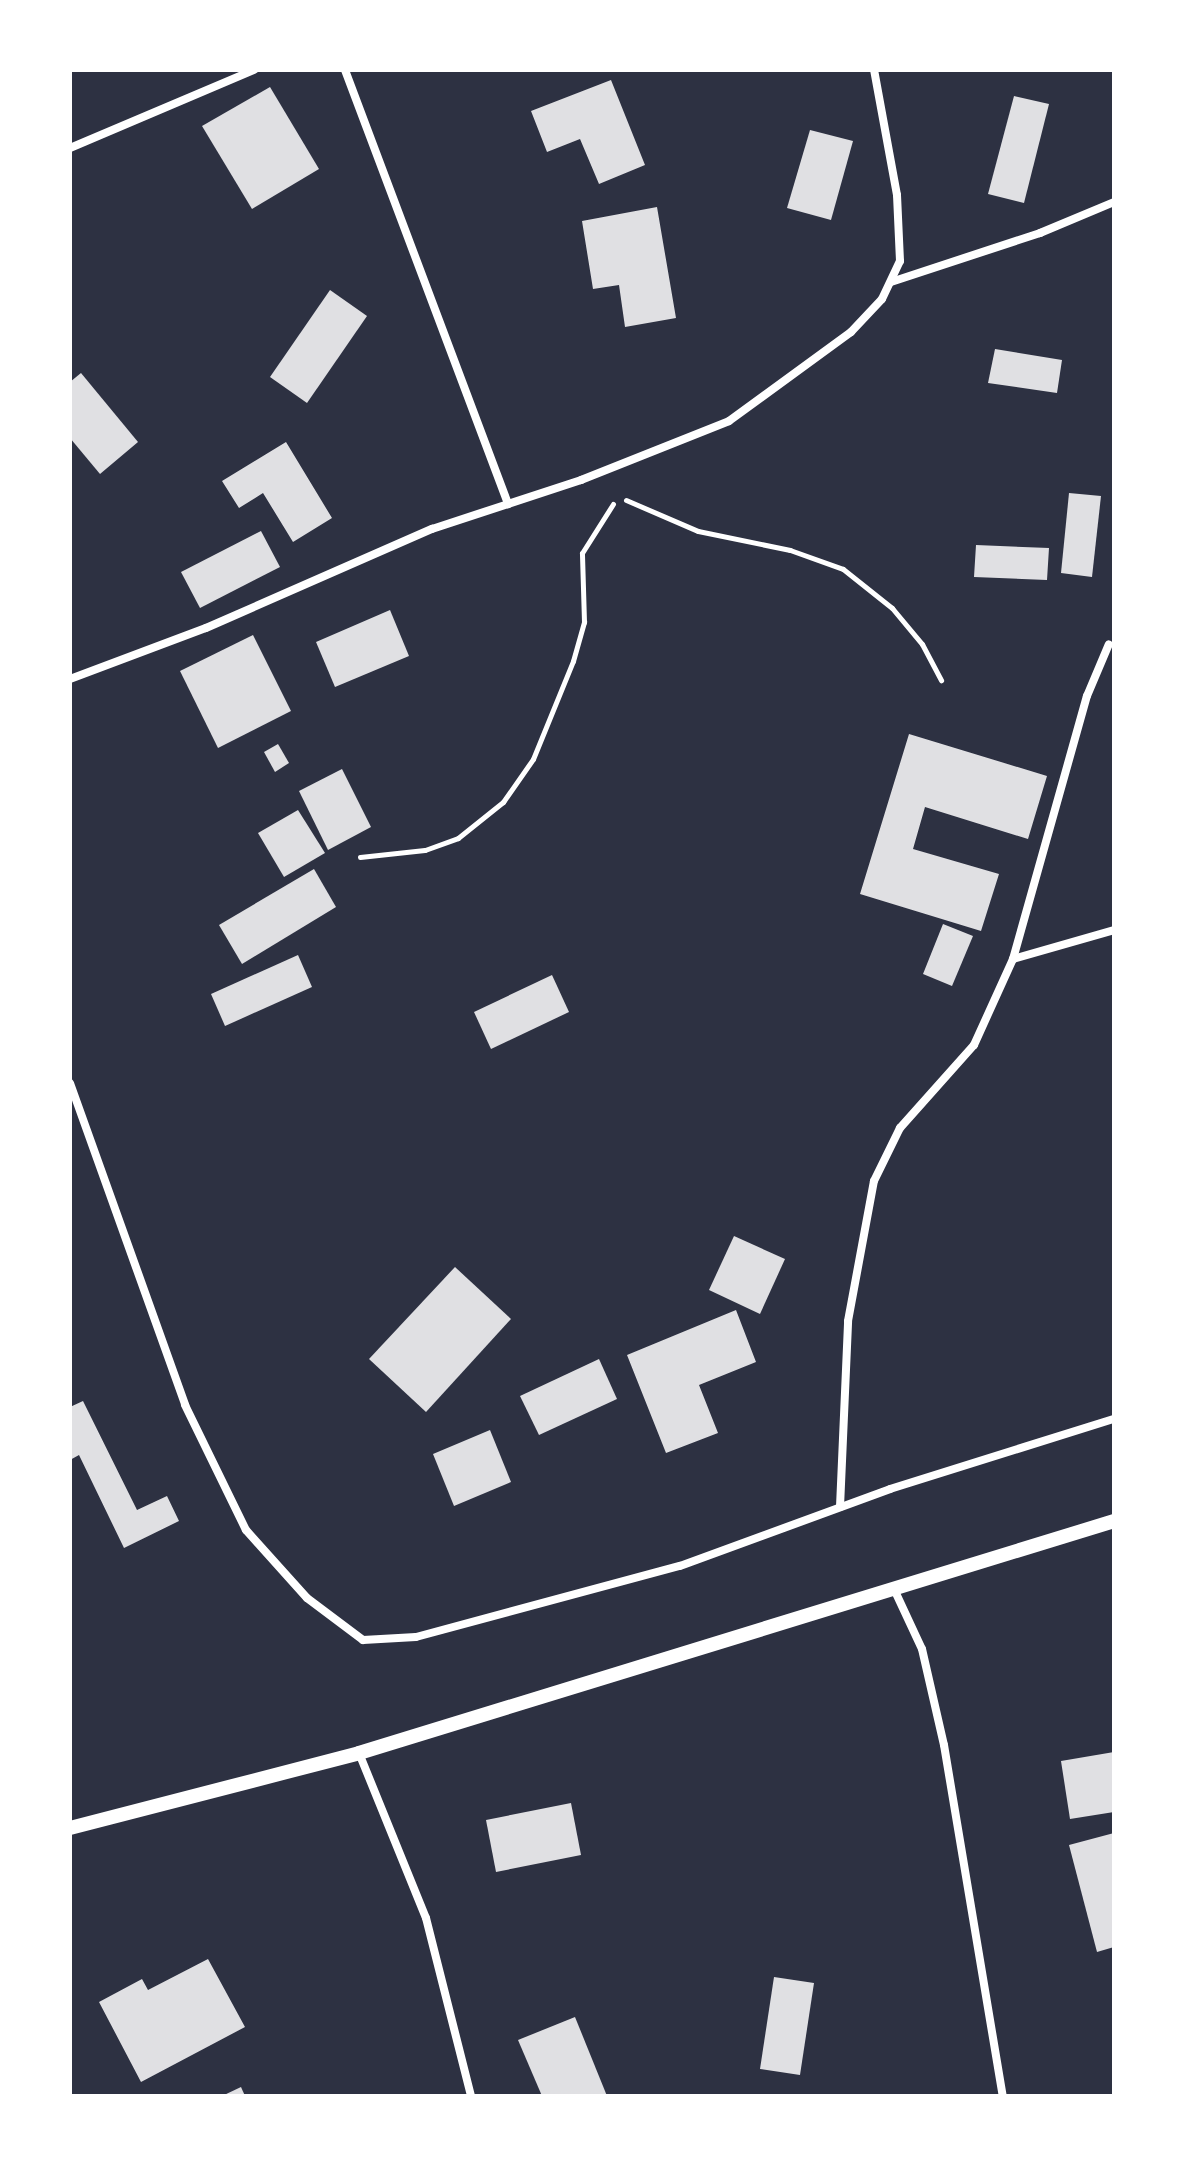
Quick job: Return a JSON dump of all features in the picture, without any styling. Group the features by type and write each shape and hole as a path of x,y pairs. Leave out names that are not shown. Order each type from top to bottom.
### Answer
{"street":[{"path":"70,148 254,70"},
{"path":"345,70 508,504"},
{"path":"70,679 206,628 432,529 508,504 729,421 851,332 891,282 900,261 897,195 874,70"},
{"path":"891,282 1040,233 1114,202"},
{"path":"840,1507 848,1321 874,1181 900,1128 974,1045 1013,959 1087,696 1109,644"},
{"path":"1013,959 1114,930"},
{"path":"70,1083 185,1405 246,1530 307,1598 363,1640 416,1637 680,1566 840,1507 1114,1419"},
{"path":"70,1828 359,1753 1114,1521"},
{"path":"894,1589 922,1649 944,1745 1003,2096"},
{"path":"359,1753 426,1918 471,2096"}],"path":[{"path":"360,857 425,850 458,838 503,802 533,759 573,661 584,622 582,553 618,497 698,531 790,550 843,569 892,608 922,644 941,680"}],"building":[{"path":"611,80 645,165 599,184 580,139 547,152 531,111"},
{"path":"270,87 319,169 252,209 202,126"},
{"path":"1014,96 1049,104 1024,203 988,194"},
{"path":"810,130 853,141 831,220 787,208"},
{"path":"657,207 676,318 625,327 619,285 593,289 582,221"},
{"path":"330,290 367,316 307,403 270,377"},
{"path":"995,349 1062,360 1057,393 988,383"},
{"path":"81,373 138,442 100,474 70,438 70,382"},
{"path":"286,442 332,518 293,542 263,493 239,508 222,481"},
{"path":"1069,493 1101,496 1092,577 1061,573"},
{"path":"261,531 280,567 200,608 181,572"},
{"path":"976,545 1049,548 1047,580 974,577"},
{"path":"390,610 409,656 335,687 316,642"},
{"path":"253,635 291,711 218,748 180,671"},
{"path":"909,734 1047,776 1028,839 925,807 913,849 999,874 981,931 860,894"},
{"path":"278,744 289,763 275,772 264,752"},
{"path":"342,769 371,827 328,850 299,791"},
{"path":"298,810 325,853 284,877 258,833"},
{"path":"314,869 336,907 242,964 219,925"},
{"path":"943,924 973,936 952,986 923,974"},
{"path":"298,955 312,987 225,1026 211,994"},
{"path":"552,975 569,1012 491,1049 474,1012"},
{"path":"734,1236 785,1259 760,1314 709,1290"},
{"path":"455,1267 511,1319 426,1412 369,1359"},
{"path":"736,1310 756,1362 699,1385 718,1433 666,1453 627,1355"},
{"path":"599,1359 617,1399 539,1435 520,1396"},
{"path":"83,1401 137,1510 167,1496 179,1521 124,1548 79,1455 70,1460 70,1407"},
{"path":"490,1430 511,1482 454,1506 433,1454"},
{"path":"1114,1752 1114,1812 1070,1819 1061,1761"},
{"path":"571,1803 581,1855 496,1872 486,1820"},
{"path":"1114,1833 1114,1947 1097,1952 1069,1845"},
{"path":"208,1959 245,2027 141,2082 99,2002 142,1979 148,1990"},
{"path":"774,1977 814,1983 800,2075 760,2069"},
{"path":"575,2017 607,2096 542,2096 518,2040"},
{"path":"241,2087 245,2096 222,2096"}]}
